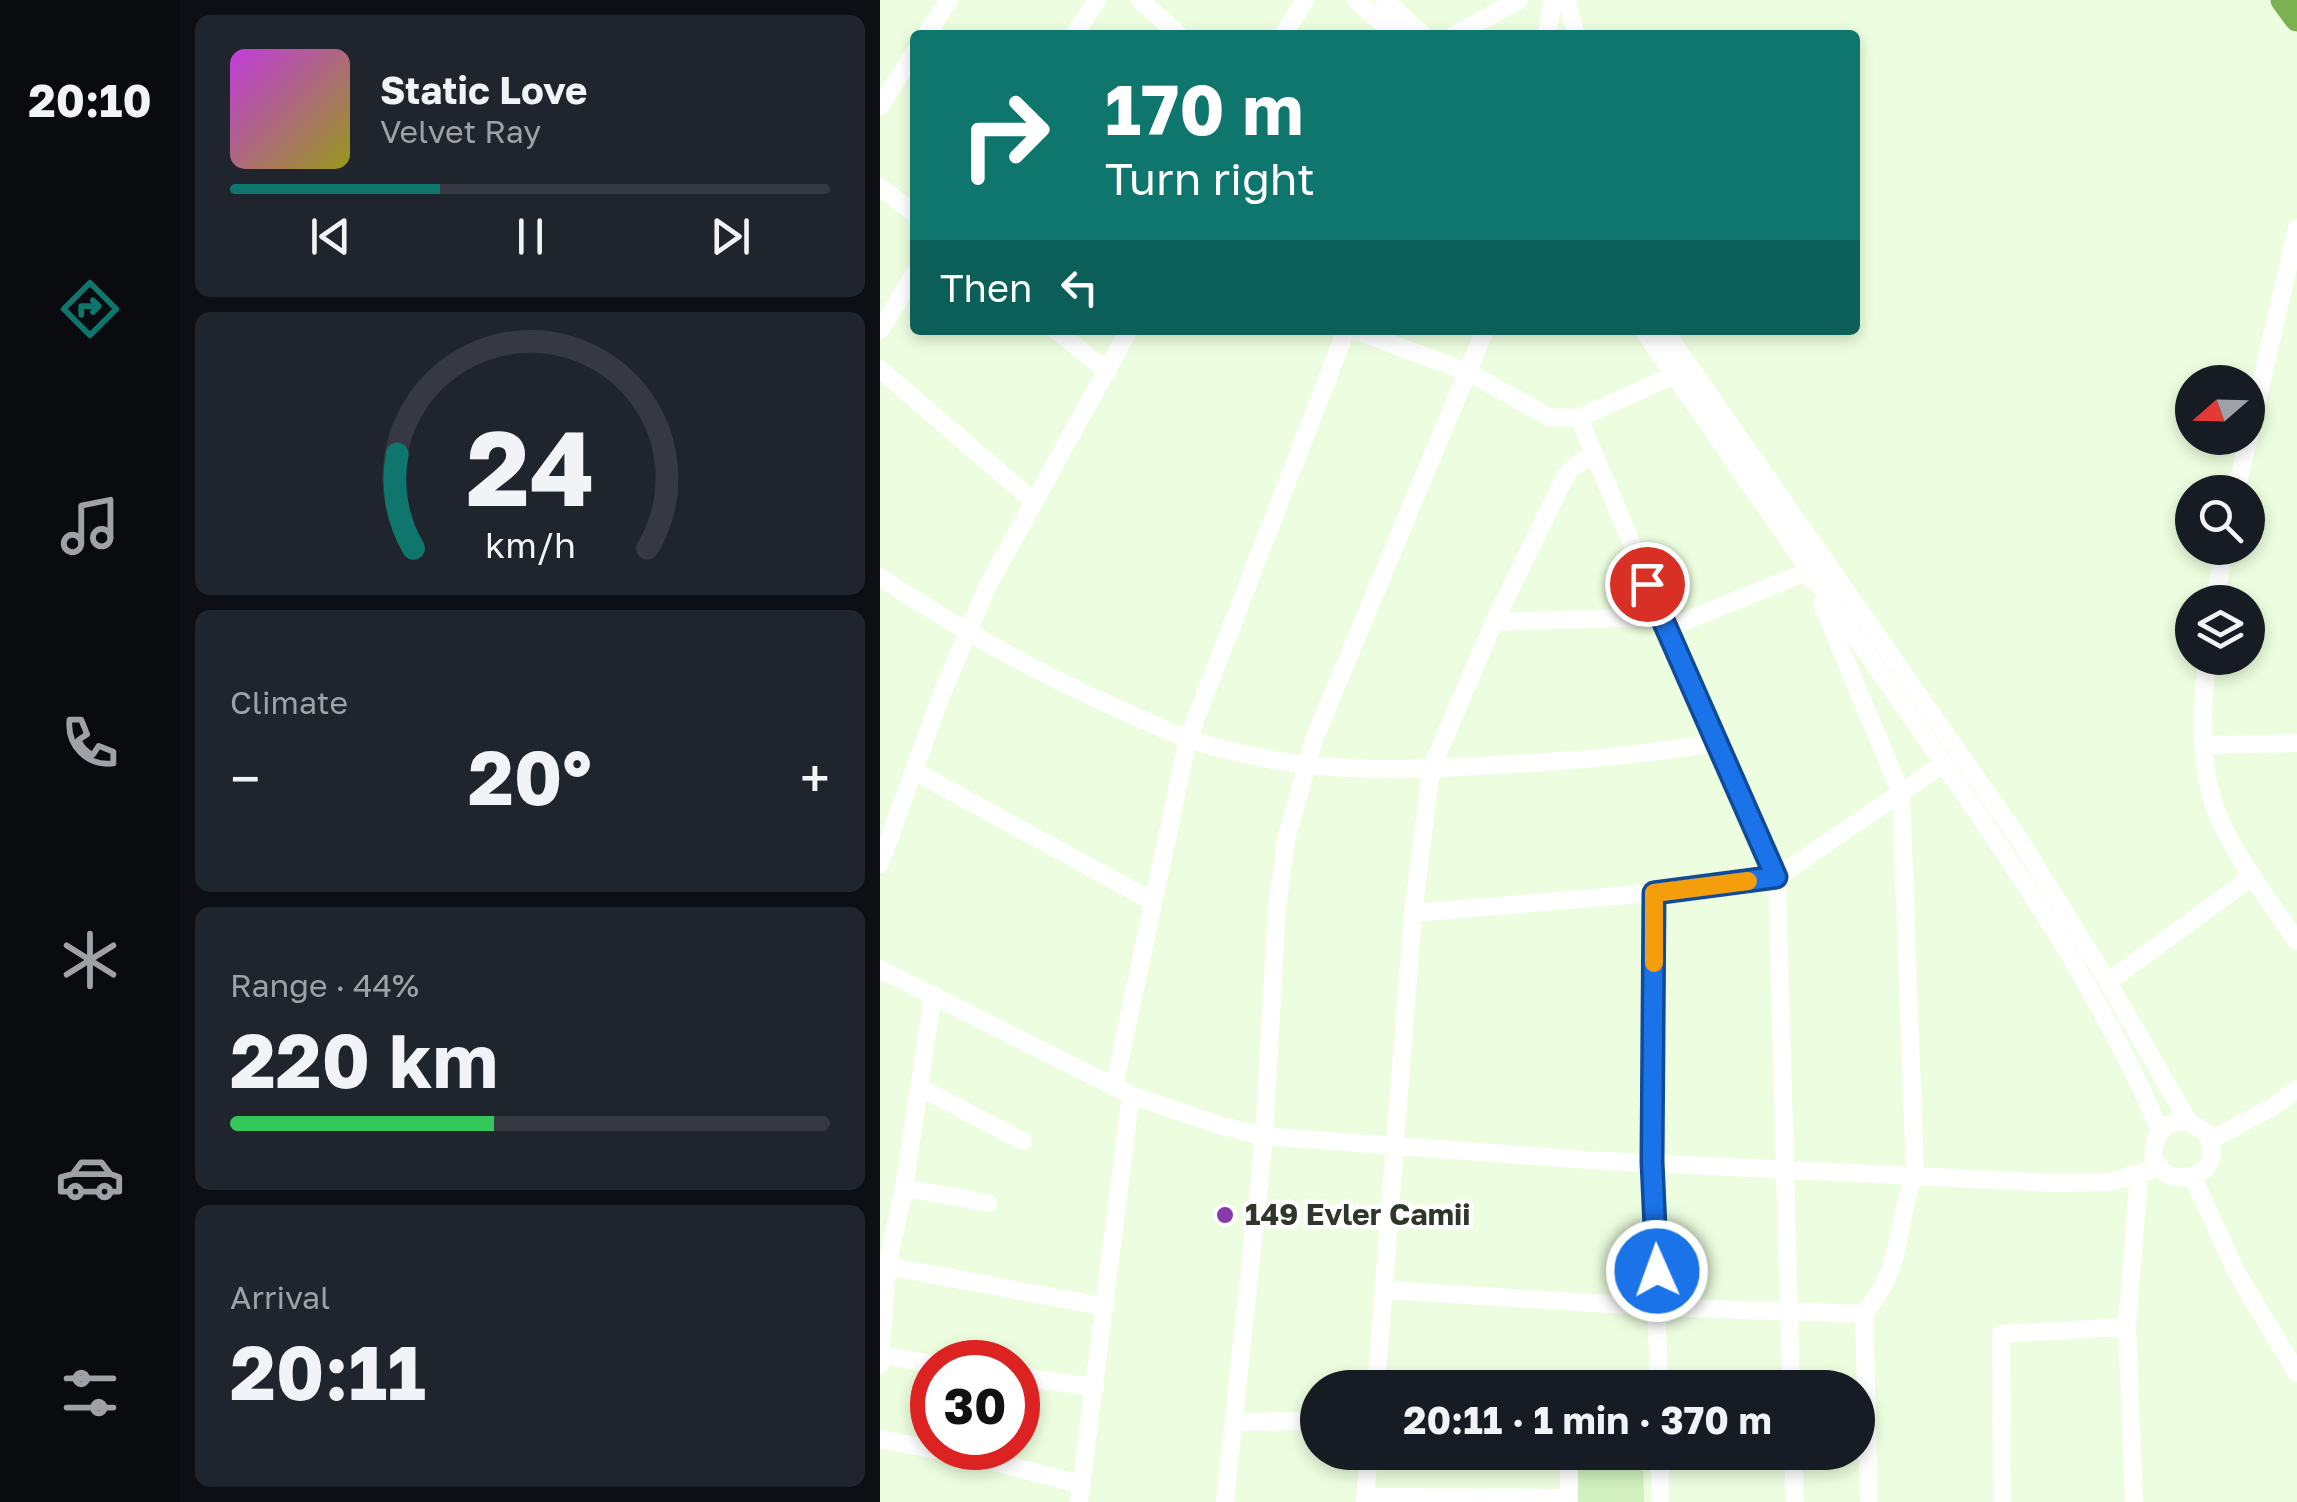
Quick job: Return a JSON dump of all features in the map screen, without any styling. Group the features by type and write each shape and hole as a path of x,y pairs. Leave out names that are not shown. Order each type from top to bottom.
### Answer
{"highway":[{"path":"2284,0 2297,19"}],"street":[{"path":"929,30 949,0"},
{"path":"1077,30 1096,0"},
{"path":"1140,0 1173,30"},
{"path":"1286,30 1305,0"},
{"path":"1356,0 1390,30"},
{"path":"1384,0 1417,30"},
{"path":"1463,30 1519,0"},
{"path":"1548,30 1554,0"},
{"path":"1567,0 1575,30"},
{"path":"880,106 910,60"},
{"path":"880,186 910,210"},
{"path":"2241,475 2288,307 2297,228"},
{"path":"880,330 910,281"},
{"path":"1062,335 1108,372"},
{"path":"880,864 888,821 914,771 966,632 1032,500 1126,335"},
{"path":"1030,1470 1081,1493 1106,1307 1122,1091 1152,901 1188,739 1344,335"},
{"path":"1368,335 1468,372 1536,413 1563,419 1579,418 1674,375"},
{"path":"1225,1502 1264,1136 1277,908 1286,840 1304,766 1483,335"},
{"path":"1646,335 2018,875 2090,992 2144,1092 2160,1131"},
{"path":"1667,335 2021,842 2188,1121"},
{"path":"880,369 1032,500"},
{"path":"1579,418 1663,623 1776,877 1791,1370"},
{"path":"1378,1370 1413,914 1431,769 1494,622 1566,475 1593,454"},
{"path":"1494,622 1663,623 1809,571"},
{"path":"1809,571 1901,793 1916,1174 1908,1193 1897,1256 1884,1287 1864,1314 1869,1502"},
{"path":"880,577 966,632 1046,676 1188,739 1304,766 1431,769 1617,758 1715,742"},
{"path":"2205,675 2204,744 2216,811 2297,941"},
{"path":"2204,744 2297,743"},
{"path":"1413,914 1654,893 1776,877 1944,764"},
{"path":"914,771 1152,901"},
{"path":"2108,982 2253,876"},
{"path":"1654,893 1652,1162 1659,1370"},
{"path":"880,969 1122,1091 1222,1126 1264,1136 1786,1172 1916,1174 2057,1183 2109,1182 2160,1167"},
{"path":"910,1362 881,1360 883,1265 904,1188 932,994"},
{"path":"919,1086 1024,1140"},
{"path":"2210,1140 2271,1108 2297,1089"},
{"path":"2188,1121 2202,1128 2210,1140 2212,1155 2205,1169 2193,1178 2178,1179 2155,1160 2154,1145 2160,1131 2172,1122 2188,1121"},
{"path":"2134,1502 2127,1327 2139,1173"},
{"path":"2193,1178 2237,1272 2297,1373"},
{"path":"904,1188 988,1203"},
{"path":"883,1265 1106,1307"},
{"path":"1386,1290 1658,1307 1864,1314"},
{"path":"2002,1502 2002,1334 2127,1327"},
{"path":"1040,1380 1096,1387"},
{"path":"1234,1422 1300,1420"},
{"path":"880,1439 910,1443"},
{"path":"1368,1470 1365,1499 1570,1500 1569,1470"},
{"path":"1660,1470 1660,1502"},
{"path":"1794,1470 1795,1502"}],"green space":[{"path":"1576,1470 1643,1470 1644,1502 1576,1502"}],"slow traffic":[{"path":"1654,963 1654,893 1748,881"}],"place":[{"name":"149 Evler Camii","path":"1225,1215"}],"route":[{"path":"1647,584 1776,877 1654,893 1652,1162 1657,1271"}]}
